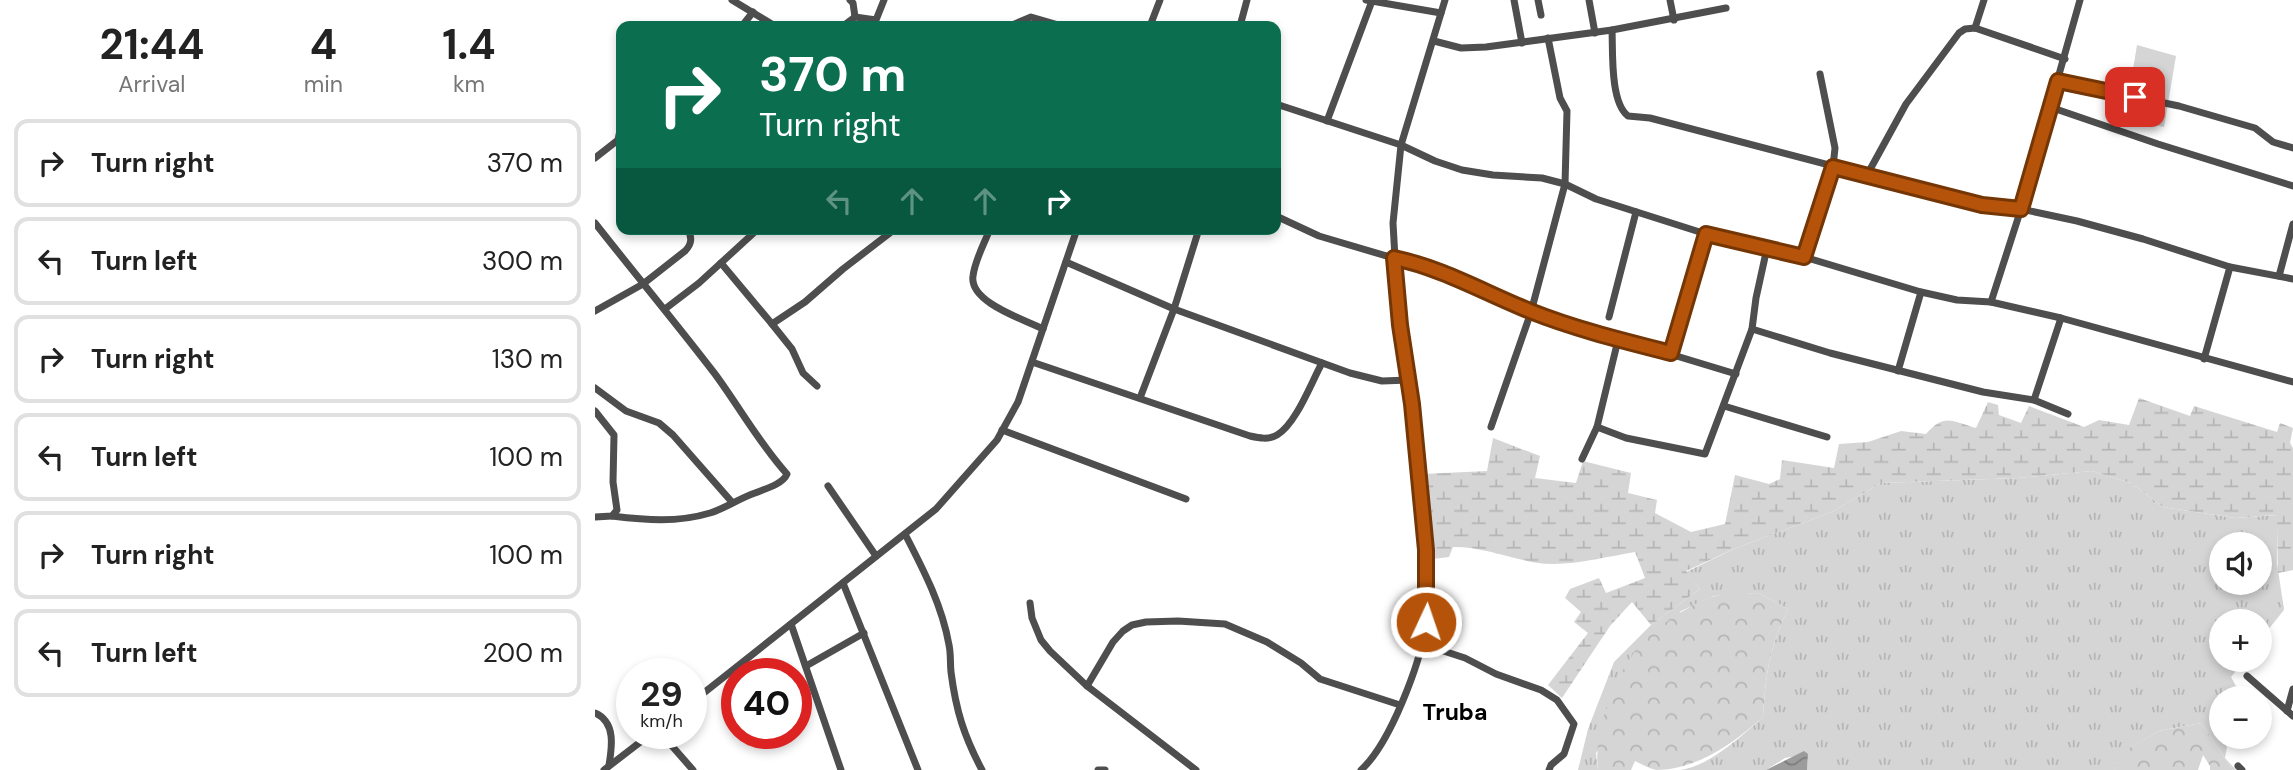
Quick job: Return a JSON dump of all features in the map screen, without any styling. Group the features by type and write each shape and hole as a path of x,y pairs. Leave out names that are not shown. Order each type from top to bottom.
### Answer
{"street":[{"path":"731,0 767,21"},
{"path":"850,0 855,18"},
{"path":"850,21 855,18 876,20 884,0"},
{"path":"1152,21 1160,0"},
{"path":"1241,21 1247,0"},
{"path":"1361,770 1380,748 1400,705 1422,644 1426,622 1428,573 1409,380 1400,325 1393,223 1401,145 1444,0"},
{"path":"1514,0 1522,43"},
{"path":"1538,0 1541,15"},
{"path":"1589,0 1595,33"},
{"path":"1670,0 1674,20"},
{"path":"1975,28 1984,0"},
{"path":"1991,302 2021,209 2080,0"},
{"path":"1327,121 1369,1 1441,13"},
{"path":"1434,41 1461,48 1522,43 1674,20 1726,8"},
{"path":"746,21 753,12"},
{"path":"1022,21 1031,17 1045,21"},
{"path":"1867,175 1906,104 1959,33 1965,29 1975,28 2064,59"},
{"path":"1612,30 1615,85 1620,106 1628,116 1650,118 1982,205 2021,209 2144,239 2230,267 2293,279"},
{"path":"1491,427 1531,312 1565,184 1567,111 1560,97 1548,38"},
{"path":"1804,257 1833,167 1835,148 1820,74"},
{"path":"2058,81 2179,106 2255,128 2273,142 2293,148"},
{"path":"1281,106 1401,145 1462,170 1542,178 1565,184 1596,199 1706,234 1804,257 1921,292 1958,300 1991,302 2061,318 2293,382"},
{"path":"2050,107 2293,186"},
{"path":"595,158 616,145"},
{"path":"1609,317 1636,212"},
{"path":"1281,218 1319,236 1444,273 1531,312 1736,374"},
{"path":"595,223 665,309 735,402 771,457 787,474 785,479 770,487 711,513 653,521 612,516 595,517"},
{"path":"2279,276 2293,224"},
{"path":"1671,353 1706,234"},
{"path":"595,311 643,284 690,246 690,235"},
{"path":"665,309 752,235"},
{"path":"772,324 805,302 888,235"},
{"path":"988,235 972,277 974,289 986,302 1043,329"},
{"path":"707,690 936,509 967,477 1002,430 1018,402 1075,235"},
{"path":"1140,398 1174,309 1197,235"},
{"path":"1597,427 1626,438 1703,455 1752,329 1767,248"},
{"path":"1066,262 1174,309 1322,363 1382,381 1409,380"},
{"path":"722,263 792,349 803,373 817,386"},
{"path":"2204,359 2230,267"},
{"path":"1898,371 1921,292"},
{"path":"2033,400 2061,318"},
{"path":"1752,329 1898,371 1983,392 2033,400 2069,414"},
{"path":"1582,459 1597,427 1618,340"},
{"path":"1032,362 1264,439 1276,435 1289,425 1322,363"},
{"path":"595,388 626,411 664,427 731,502"},
{"path":"1724,406 1827,437"},
{"path":"595,411 614,435 613,482 618,505 612,516"},
{"path":"1002,430 1186,499"},
{"path":"828,486 876,556"},
{"path":"905,534 940,611 949,646 958,714 967,742 982,770"},
{"path":"843,583 918,770"},
{"path":"1030,603 1032,618 1041,640 1087,686 1196,770"},
{"path":"1087,686 1113,642 1123,631 1132,625 1146,622 1178,621 1225,625 1267,642 1301,663 1320,679 1400,705"},
{"path":"791,624 803,658"},
{"path":"812,663 863,633"},
{"path":"1422,644 1465,658 1490,672 1541,690 1557,700 1574,724 1564,754 1549,770"},
{"path":"2247,676 2290,714"},
{"path":"812,684 841,770"},
{"path":"2290,714 2293,690"},
{"path":"595,713 602,716 611,730 612,747 606,768"},
{"path":"606,768 633,749"},
{"path":"676,749 693,770"},
{"path":"1098,770 1105,770"}],"green space":[{"path":"2137,45 2176,56 2164,127 2125,118"},
{"path":"2139,398 2190,416 2194,406 2277,432 2280,423 2293,428 2290,443 2293,448 2293,570 2278,573 2277,515 2235,518 2163,507 2131,483 2092,471 2018,478 1881,483 1832,512 1736,548 1686,571 1700,589 1651,625 1632,602 1610,626 1562,698 1548,685 1588,633 1574,622 1581,612 1565,598 1570,589 1599,578 1606,593 1645,578 1635,552 1587,561 1550,564 1453,547 1449,557 1433,559 1423,474 1487,471 1493,438 1540,456 1535,478 1576,483 1583,461 1631,473 1628,493 1657,500 1655,513 1691,532 1725,524 1735,475 1769,484 1780,479 1782,460 1834,468 1839,444 1868,442 1901,431 1926,434 1943,421 1954,421 1976,428 1988,402 1998,405 1999,415 2021,423 2029,406 2084,427 2099,420 2129,425"},
{"path":"2092,471 2131,483 2163,507 2235,518 2278,515 2277,563 2284,610 2272,625 2272,609 2209,609 2209,672 2235,672 2231,677 2236,686 2209,686 2209,735 2201,723 2159,731 2117,756 2114,770 1807,770 1808,754 1785,758 1766,770 1681,770 1703,763 1714,756 1763,717 1769,662 1788,609 1759,593 1714,596 1681,611 1596,753 1598,770 1578,770 1588,729 1614,662 1651,625 1700,589 1686,572 1736,548 1832,512 1881,483 2018,478"},
{"path":"1759,593 1788,609 1769,661 1763,717 1728,745 1686,765 1656,770 1635,761 1631,770 1598,770 1599,740 1607,707 1620,676 1642,642 1673,618 1707,599 1726,594"},
{"path":"2201,723 2209,735 2209,749 2219,749 2233,770 2210,770 2203,755 2198,770 2114,770 2116,756 2159,731"},
{"path":"2219,749 2227,749 2225,758 2236,770 2233,770"}],"water":[{"path":"1804,751 1808,754 1807,770 1766,770"}],"district":[{"name":"Truba","path":"1455,712"}],"route":[{"path":"1426,622 1426,550 1394,258 1444,273 1531,312 1618,340 1671,353 1706,234 1804,257 1833,167 1982,205 2021,209 2058,81 2135,97"}]}
